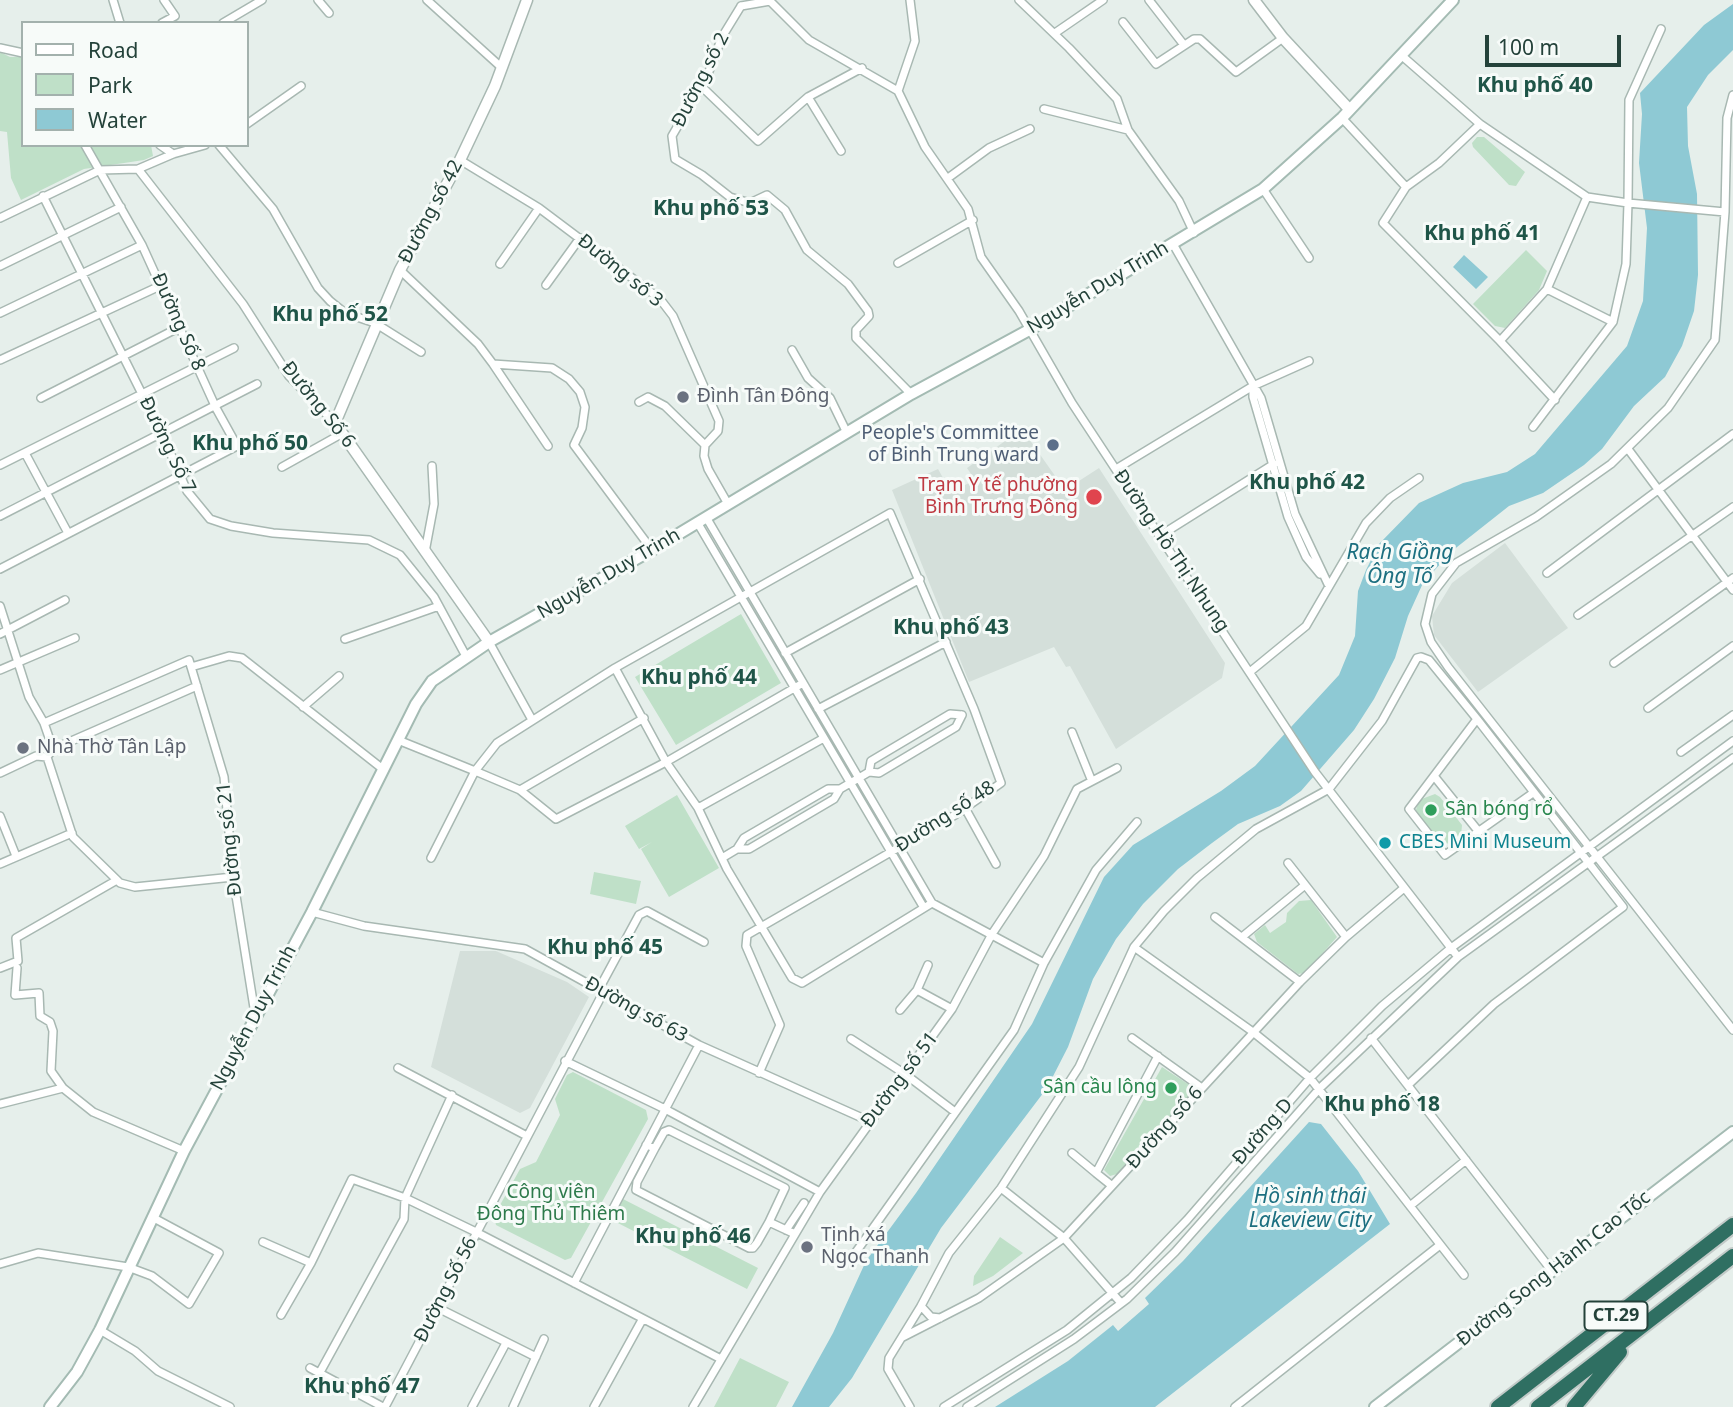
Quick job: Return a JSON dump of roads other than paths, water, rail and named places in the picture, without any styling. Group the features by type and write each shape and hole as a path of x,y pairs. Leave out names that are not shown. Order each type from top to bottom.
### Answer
{"highway":[{"name":"CT.29","path":"1498,1407 1733,1226"},
{"name":"CT.29","path":"1538,1407 1733,1256"},
{"path":"1574,1407 1625,1347 1676,1300"}],"main road":[{"name":"Nguyễn Duy Trinh","path":"50,1407 77,1372 100,1330 184,1151 254,1014 312,912 416,704 432,681 489,642 652,550 912,394 1194,233 1263,189 1345,113 1453,0"},
{"name":"Đường Song Hành Cao Tốc","path":"1375,1407 1733,1132"}],"street":[{"path":"113,0 119,21"},
{"path":"164,0 175,16 166,21"},
{"path":"226,21 262,0"},
{"path":"318,0 329,13"},
{"path":"427,0 501,67"},
{"name":"Đường số 42","path":"335,423 375,323 400,270 460,160 527,0"},
{"path":"741,3 769,1 809,40 898,91 915,41 910,0"},
{"path":"1019,0 1055,33 1117,99 1128,130 1179,201 1194,233"},
{"path":"1055,33 1103,0"},
{"path":"1149,0 1184,45"},
{"path":"1254,0 1406,187"},
{"name":"Đường số 2","path":"741,3 722,37 708,74 672,136 675,159 702,175 730,197 750,203 767,195 785,209 807,250 848,284 868,310 869,316 856,330 856,338 912,394"},
{"path":"1123,22 1156,64 1184,45 1200,39 1237,72 1283,38"},
{"path":"1533,427 1613,322 1626,264 1629,100 1661,29"},
{"path":"1,52 21,53"},
{"path":"1401,55 1480,124 1587,197 1725,212"},
{"path":"701,86 758,141 808,97 862,68"},
{"path":"248,123 300,86"},
{"name":"Đường Hồ Thị Nhung","path":"898,91 925,146 973,220 981,257 1116,469 1315,772 1458,957"},
{"path":"1733,95 1727,118 1725,212 1716,340 1668,408 1628,449 1535,517 1456,564 1432,594 1426,617 1428,636 1448,667 1733,1030"},
{"path":"808,97 841,150"},
{"path":"1044,109 1128,130"},
{"path":"1480,124 1439,163 1406,187 1382,223 1555,400"},
{"path":"948,178 989,148 1030,129"},
{"name":"Đường Số 8","path":"86,147 142,245 162,285 178,328 237,446 182,474"},
{"path":"163,147 173,154"},
{"path":"0,217 100,170 138,169 198,147"},
{"path":"221,147 273,209 317,288 345,313 375,323 421,352"},
{"name":"Đường số 3","path":"460,160 538,208 580,238 646,287 673,316 720,424 718,431 705,445"},
{"name":"Đường Số 6","path":"138,169 243,304 289,376 343,433 489,642"},
{"path":"1263,189 1309,258"},
{"name":"Đường Số 7","path":"44,196 182,474 187,491 210,519 273,533 369,540 400,555 439,606 467,658"},
{"path":"1500,341 1547,289 1587,197"},
{"path":"0,267 64,238 121,207"},
{"path":"500,264 538,208"},
{"path":"898,263 973,220"},
{"path":"546,285 580,238"},
{"path":"1173,244 1253,386 1253,397 1306,557 1328,584"},
{"path":"0,313 142,245"},
{"path":"400,270 478,344 548,446"},
{"path":"0,360 162,285"},
{"path":"1547,289 1613,322"},
{"path":"41,398 178,328"},
{"path":"0,465 234,348"},
{"path":"792,350 808,378 830,398 847,433"},
{"path":"1116,469 1253,386 1309,361"},
{"path":"493,364 552,368 569,379 580,392 585,407 582,428 574,445 652,550"},
{"path":"0,516 216,408 257,384"},
{"path":"639,402 648,397 665,406 705,445 708,470 728,504"},
{"path":"282,467 343,433"},
{"path":"1547,573 1733,435"},
{"path":"1628,449 1692,535 1730,580 1733,590"},
{"path":"25,453 68,533"},
{"path":"1161,535 1275,464"},
{"path":"425,552 434,504 432,466"},
{"path":"0,569 182,474"},
{"path":"1251,671 1306,626 1328,584 1366,523 1390,498 1419,478"},
{"path":"1578,615 1733,507"},
{"name":"Đường số 48","path":"749,591 890,513 974,709 1001,783 965,808 747,935 746,946 780,1025 759,1073"},
{"path":"702,519 749,591 858,779 923,908"},
{"path":"702,519 740,596 850,783 932,903 1044,963"},
{"path":"785,653 920,579"},
{"path":"1614,663 1730,580"},
{"path":"431,858 475,771 497,743 531,718 615,667 749,591"},
{"path":"4,632 65,600"},
{"path":"345,639 439,606"},
{"path":"0,607 4,632 53,749"},
{"path":"0,670 75,638"},
{"path":"489,642 531,718"},
{"path":"818,709 946,642"},
{"path":"1648,708 1733,646"},
{"path":"44,723 189,660 191,667 229,656 242,658 384,770"},
{"path":"910,1407 888,1369 889,1358 922,1306 949,1254 1001,1188 1079,1068 1134,947 1164,911 1197,878 1256,829 1329,789 1382,721 1418,658 1429,660 1623,907 1494,1004 1408,1085"},
{"name":"Đường số 21","path":"191,667 223,777 233,877 254,1014"},
{"path":"615,667 666,762 698,808 722,858 792,978 802,983 932,903"},
{"path":"303,706 339,676"},
{"path":"398,740 520,790 556,819 666,762 803,683"},
{"path":"47,757 53,749 197,686"},
{"path":"869,772 871,761 950,714 962,715 974,709"},
{"path":"722,858 737,849 749,849 760,843 834,799 840,789 869,772 879,773 956,727 962,715"},
{"path":"1681,752 1733,715"},
{"path":"520,790 644,718"},
{"path":"1477,719 1409,809 1445,855 1533,793"},
{"path":"1072,732 1091,779"},
{"path":"698,808 824,738"},
{"name":"Đường D","path":"944,1407 1067,1330 1114,1292 1187,1220 1310,1078 1382,1006 1451,948 1733,741"},
{"path":"0,773 36,756 47,757"},
{"path":"47,757 72,833 117,880 135,887 233,877"},
{"name":"Đường D","path":"967,1407 1065,1346 1121,1303 1175,1252 1320,1088 1458,957 1733,758"},
{"name":"Đường số 51","path":"695,1406 719,1358 820,1192 952,1009 992,934 1045,856 1077,789 1091,779 1116,768"},
{"path":"1434,776 1479,832"},
{"path":"965,808 996,864"},
{"path":"0,816 16,856"},
{"path":"851,1259 1014,1030 1044,963 1096,870 1137,822"},
{"path":"0,864 72,833"},
{"path":"1288,863 1346,937"},
{"path":"0,968 18,961 16,938 117,880"},
{"path":"1242,937 1305,885"},
{"name":"Đường số 6","path":"902,1338 979,1298 1064,1238 1300,982 1346,937 1404,888"},
{"name":"Đường Số 56","path":"384,1407 438,1308 639,915 646,911 704,942"},
{"name":"Đường số 63","path":"312,912 364,926 525,949 699,1045 869,1121"},
{"path":"1215,917 1300,982"},
{"path":"1134,947 1253,1032 1310,1078 1464,1275"},
{"path":"900,1010 917,990 928,965"},
{"path":"17,968 15,995 39,993 40,1016 50,1022 53,1031 51,1071 63,1088 93,1112 184,1151"},
{"path":"917,990 952,1009"},
{"path":"1132,1038 1202,1088"},
{"path":"1371,1038 1552,1271"},
{"path":"851,1039 905,1074 955,1112"},
{"path":"574,1283 699,1045"},
{"path":"1096,1173 1158,1056"},
{"path":"565,1060 665,1109 820,1192"},
{"path":"398,1068 525,1135"},
{"path":"0,1104 63,1088"},
{"path":"319,1374 404,1219 405,1198 452,1095"},
{"path":"669,1130 726,1158 785,1188 753,1248 748,1248 636,1190 636,1182 654,1148 664,1132 669,1130"},
{"path":"646,1145 654,1148"},
{"path":"726,1158 733,1145"},
{"path":"1072,1153 1111,1185"},
{"path":"1410,1206 1466,1160"},
{"path":"281,1315 311,1263 352,1179 405,1198 476,1232 719,1358"},
{"path":"1001,1188 1064,1238 1121,1303"},
{"path":"786,1230 804,1203"},
{"path":"0,1264 38,1253 128,1267 152,1276 189,1304 219,1253 152,1217"},
{"path":"769,1222 795,1234"},
{"path":"263,1242 311,1263"},
{"path":"1235,1407 1440,1245"},
{"path":"922,1306 931,1317 941,1318"},
{"path":"438,1308 536,1357"},
{"path":"594,1407 642,1320"},
{"path":"100,1330 135,1352 158,1371 230,1407"},
{"path":"513,1407 544,1339"},
{"path":"472,1407 506,1343"},
{"path":"310,1368 384,1407"}],"water":[{"name":"Rạch Giồng Ông Tố","path":"1733,4 1733,50 1708,75 1687,107 1688,146 1697,194 1698,275 1694,311 1682,346 1665,377 1634,406 1602,449 1584,465 1543,493 1509,506 1452,551 1423,583 1408,616 1395,658 1374,699 1354,730 1301,791 1280,806 1238,824 1178,869 1143,904 1116,939 1093,979 1068,1047 1047,1088 941,1228 852,1378 829,1407 792,1407 833,1333 866,1261 1032,1024 1104,877 1133,845 1221,791 1255,766 1339,675 1355,636 1358,591 1366,570 1379,544 1419,503 1463,483 1507,472 1535,454 1627,346 1643,301 1647,228 1639,163 1642,114 1640,93 1704,25"},
{"path":"1464,255 1488,277 1476,289 1453,267"},
{"name":"Hồ sinh thái Lakeview City","path":"1309,1122 1321,1124 1358,1171 1390,1224 1155,1407 995,1407 1068,1361 1113,1325 1118,1331 1149,1304 1145,1298 1183,1261"}],"place":[{"name":"Đình Tân Đông","path":"683,397"},
{"name":"People's Committee of Binh Trung ward","path":"1053,445"},
{"name":"Trạm Y tế phường Bình Trưng Đông","path":"1094,497"},
{"name":"Nhà Thờ Tân Lập","path":"23,748"},
{"name":"Sân bóng rổ","path":"1431,810"},
{"name":"CBES Mini Museum","path":"1385,843"},
{"name":"Sân cầu lông","path":"1171,1088"},
{"name":"Tịnh xá Ngọc Thanh","path":"807,1247"}],"district":[{"name":"Khu phố 40","path":"1535,86"},
{"name":"Khu phố 53","path":"711,209"},
{"name":"Khu phố 41","path":"1482,234"},
{"name":"Khu phố 52","path":"330,315"},
{"name":"Khu phố 50","path":"250,444"},
{"name":"Khu phố 42","path":"1307,483"},
{"name":"Khu phố 43","path":"951,628"},
{"name":"Khu phố 44","path":"699,678"},
{"name":"Khu phố 45","path":"605,948"},
{"name":"Khu phố 18","path":"1382,1105"},
{"name":"Khu phố 46","path":"693,1237"},
{"name":"Khu phố 47","path":"362,1387"}],"park label":[{"name":"Công viên Đông Thủ Thiêm","path":"551,1204"}]}
